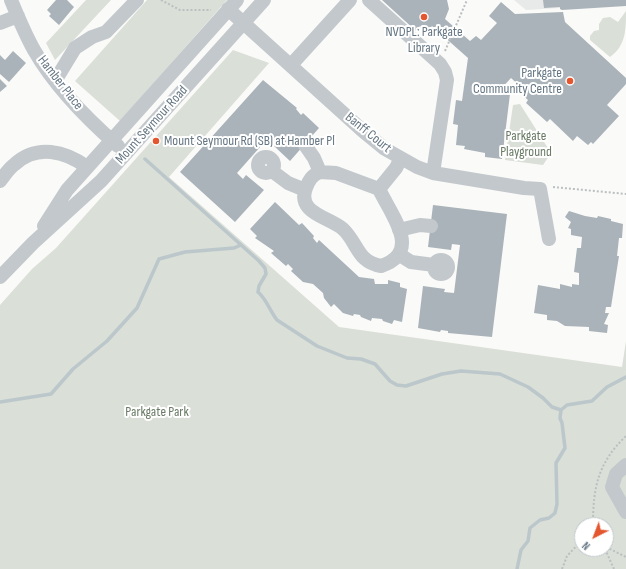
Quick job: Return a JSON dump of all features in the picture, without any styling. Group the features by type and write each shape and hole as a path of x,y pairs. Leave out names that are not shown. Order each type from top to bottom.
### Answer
{"street":[{"name":"Hamber Place","path":"11,0 34,50 55,81 84,114 126,153"},
{"path":"55,81 75,48 92,37 106,32 138,0"},
{"name":"Mount Seymour Road","path":"0,278 33,243 101,180 264,0"},
{"path":"291,65 350,0"},
{"path":"369,0 440,64 447,76 433,173"},
{"name":"Banff Court","path":"233,5 243,23 385,149 433,173 524,188 540,189"},
{"name":"Mount Seymour Road","path":"33,243 67,190 233,5"},
{"path":"0,23 18,16"},
{"path":"305,145 314,158 320,172"},
{"path":"0,181 15,163 33,154 48,151 64,154 87,167"},
{"path":"379,189 396,168 401,158"},
{"path":"272,170 288,183 305,190"},
{"path":"320,172 336,174 379,189 399,230 403,242 400,255 382,266 368,262 360,255 352,240 343,229 334,222 314,213 309,208 303,197 312,176 320,172"},
{"path":"540,189 548,239"},
{"path":"399,230 420,224 431,226"},
{"path":"400,255 411,262 434,266"},
{"path":"626,465 616,474 612,487 626,512"}],"path":[{"path":"161,0 180,10 233,5"},
{"path":"440,64 467,0"},
{"path":"540,189 556,186 626,194"},
{"path":"562,569 567,556 574,549"},
{"path":"614,552 626,557"},
{"path":"609,557 614,569"}],"shaded area":[{"path":"514,0 626,0 626,4 526,10"}],"green space":[{"path":"86,0 111,0 55,60 46,43"},
{"path":"147,0 227,0 120,121 75,81"},
{"path":"626,11 624,37 619,48 610,57 590,40 590,36 594,31 599,30 599,24 603,18 610,17 618,22"},
{"name":"Parkgate Park","path":"233,50 269,63 169,177 339,327 622,367 626,341 626,569 0,569 0,305 32,269 56,248"},
{"name":"Parkgate Playground","path":"520,104 551,153 543,165 505,160 513,105"}],"building":[{"path":"56,0 67,0 74,7 59,25 49,16 51,14 47,10"},
{"name":"Parkgate Community Centre","path":"382,0 447,0 449,9 445,19 470,41 476,36 481,40 497,23 489,16 501,2 515,14 563,12 565,22 626,78 626,84 607,105 619,116 593,144 591,142 588,145 577,136 573,141 550,119 547,122 526,103 528,100 521,94 524,90 511,78 499,91 510,94 502,159 485,157 485,153 464,149 465,146 456,145 458,125 453,124 456,100 462,101 468,58 432,26 427,32 420,26 416,31"},
{"path":"543,0 626,0 626,6 562,10 560,7 544,8"},
{"path":"13,51 26,63 9,82 0,74 0,55 5,60"},
{"path":"0,79 7,86 0,92"},
{"path":"263,80 297,108 296,109 301,115 303,113 319,128 290,161 274,146 276,144 269,137 237,173 243,179 246,175 264,190 235,222 180,172"},
{"path":"275,202 299,225 302,223 314,236 313,238 317,243 319,240 359,277 374,279 375,284 388,284 388,280 400,283 400,287 407,289 402,322 394,320 392,324 383,321 382,319 372,318 371,321 361,317 360,315 354,314 353,316 343,313 334,304 331,307 324,298 323,293 313,284 303,282 291,271 293,269 288,264 286,266 271,253 274,251 255,238 257,236 250,229"},
{"path":"433,205 507,214 492,337 448,333 448,331 441,330 440,332 418,328 423,286 445,289 444,292 454,293 460,245 452,244 451,250 428,247"},
{"path":"569,211 585,216 597,218 598,216 611,219 611,221 623,224 622,238 619,238 617,256 619,256 611,307 606,307 605,313 609,313 604,324 608,325 607,333 589,331 589,327 565,326 557,321 547,320 547,315 534,313 538,285 560,289 560,284 572,287 572,284 579,285 579,273 574,272 577,248 581,248 582,237 571,235 571,229 568,228 571,222 565,217"}],"waterway":[{"path":"145,159 259,261 265,268 266,274 259,286 258,292 264,298 277,320 317,346 347,358 361,359 375,364 390,381 397,385 406,386 442,374 461,371 500,374 528,387 552,407 561,410"},
{"path":"0,402 51,394 73,369 107,341 137,308 159,259 185,252 234,248 241,245"},
{"path":"517,569 521,550 528,541 530,528 540,520 549,518 555,513 557,504 556,463 565,448 560,418 561,410 567,405 592,401 607,387 626,377"}],"place":[{"name":"NVDPL: Parkgate Library","path":"424,17"},
{"name":"Parkgate Community Centre","path":"570,81"},
{"name":"Mount Seymour Rd (SB) at Hamber Pl","path":"156,141"}]}
